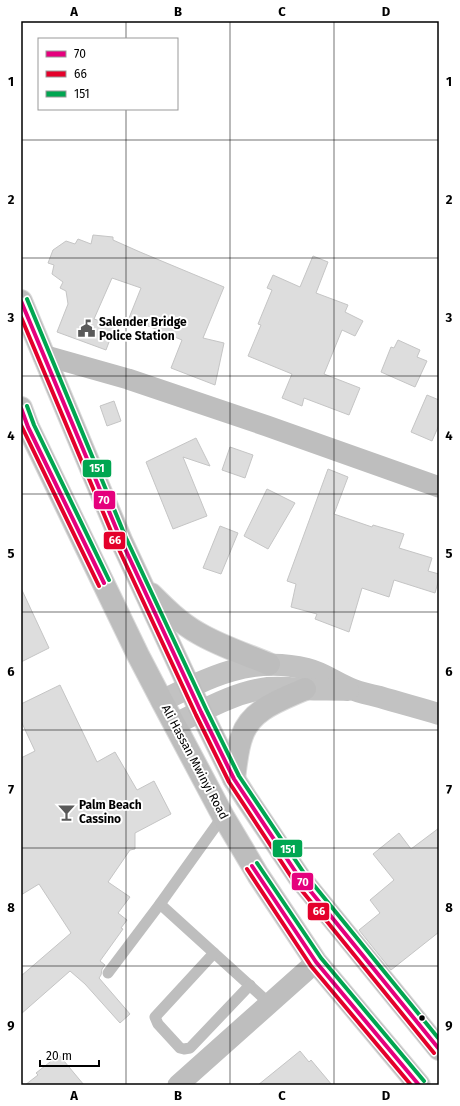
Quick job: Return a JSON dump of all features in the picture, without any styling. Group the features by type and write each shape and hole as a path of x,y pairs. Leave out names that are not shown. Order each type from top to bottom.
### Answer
{"highway":[{"path":"21,301 140,583 234,779 299,877 439,1049"},
{"name":"Ali Hassan Mwinyi Road","path":"23,417 138,655 224,816 258,875 316,962 419,1085"},
{"path":"140,583 174,616 198,633 217,643 269,664"},
{"path":"234,779 238,749 242,734 249,722 258,712 305,689"}],"street":[{"path":"43,355 128,379 439,487"},
{"path":"162,701 189,687 229,671 269,664 287,665 307,669 324,675 353,690 439,714"},
{"path":"175,724 226,700 254,690 286,687 353,690"},
{"path":"178,1085 316,962"}],"lane":[{"path":"108,973 224,816"},
{"path":"160,904 270,1003"},
{"path":"214,953 155,1017 158,1024 180,1048 190,1048 250,985"}],"building":[{"path":"93,235 113,237 113,240 224,287 203,338 224,343 215,385 171,368 182,340 129,318 141,288 112,278 94,319 115,326 106,350 57,332 68,304 66,291 60,288 63,282 52,274 54,265 48,263 53,250 66,241 75,244 78,239 91,244"},
{"path":"313,256 328,262 316,293 348,305 345,312 363,321 355,336 342,330 324,374 360,388 349,415 304,398 302,406 282,398 292,374 248,356 261,325 258,324 272,290 267,288 273,275 300,287"},
{"path":"398,340 420,350 417,357 427,361 415,387 381,372 391,347 394,348"},
{"path":"427,395 439,400 439,425 432,441 411,432"},
{"path":"114,401 121,421 107,426 100,406"},
{"path":"196,438 210,466 183,457 207,516 173,529 146,462"},
{"path":"230,447 253,455 245,478 222,470"},
{"path":"328,469 348,477 334,514 372,527 373,525 404,534 399,548 432,558 428,571 439,574 435,593 394,580 389,597 362,588 349,632 315,619 317,614 291,607 296,584 287,581"},
{"path":"267,489 295,503 268,549 244,536"},
{"path":"220,526 238,533 221,574 203,568"},
{"path":"21,588 49,648 21,662"},
{"path":"60,685 97,762 115,752 137,790 154,781 171,814 135,833 135,849 130,850 108,882 130,897 118,913 127,920 121,928 123,929 100,961 105,965 99,978 130,1014 120,1023 85,984 70,971 21,1014 21,976 71,933 39,884 21,895 21,758 35,751 21,721 21,704"},
{"path":"439,828 439,932 391,970 359,930 380,913 370,900 394,880 373,854 399,833 411,849"},
{"path":"300,1051 309,1062 311,1060 332,1085 258,1085"},
{"path":"59,1055 84,1085 25,1085 38,1075 36,1073"}],"transit line":[{"name":"151","path":"27,299 126,538 239,776 304,873 439,1039"},
{"name":"70","path":"21,301 121,540 234,779 299,877 439,1049"},
{"name":"66","path":"21,317 116,543 229,782 294,881 434,1053"},
{"name":"151","path":"27,406 34,425 109,580"},
{"name":"70","path":"21,408 28,427 104,583"},
{"name":"66","path":"21,425 99,586"},
{"name":"151","path":"257,863 321,958 424,1081"},
{"name":"70","path":"252,866 316,962 419,1085"},
{"name":"66","path":"247,869 311,966 411,1085"}],"place":[{"name":"Salender Bridge Police Station","path":"86,329"},
{"name":"Palm Beach Cassino","path":"66,812"}]}
